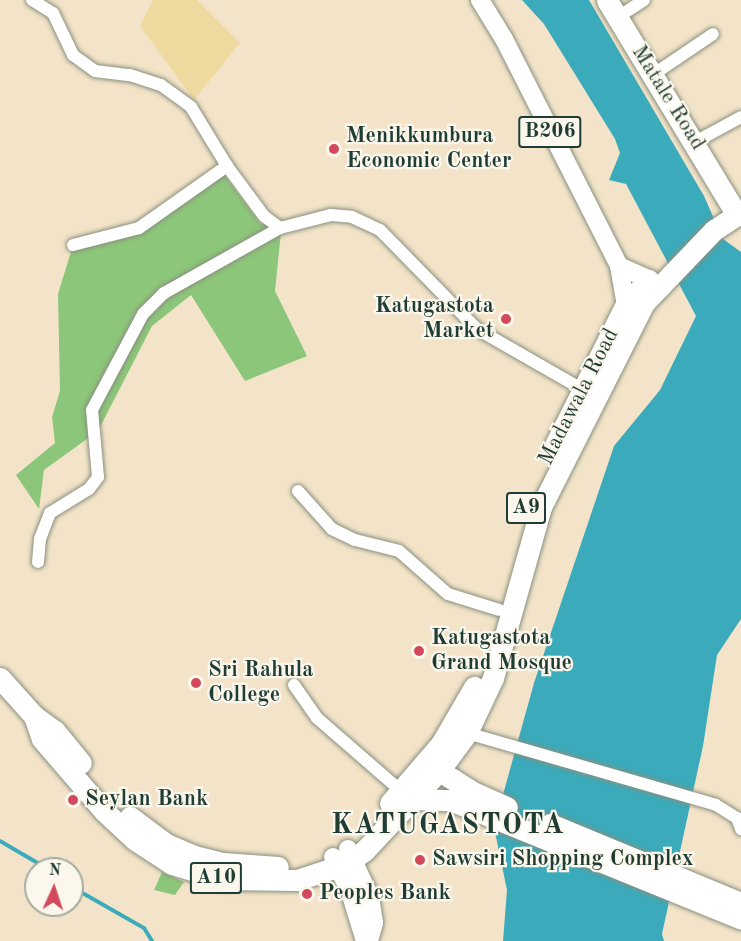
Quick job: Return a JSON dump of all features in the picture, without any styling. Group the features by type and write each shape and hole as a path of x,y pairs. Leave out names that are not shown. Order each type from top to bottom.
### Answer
{"highway":[{"name":"Matale Road","path":"612,9 695,142 732,209"},
{"name":"Madawala Road","path":"429,772 473,690 499,610 531,496 589,393 635,303 662,273 732,209"},
{"name":"Madawala Road","path":"429,772 466,733 498,660 540,507 589,393"},
{"name":"A10","path":"0,678 34,716 55,731 131,818 176,850 208,861 246,866 284,867 343,858"},
{"path":"456,793 466,733"},
{"path":"343,858 429,772 456,793 734,908"},
{"path":"407,795 456,793"}],"main road":[{"name":"B206","path":"480,0 504,39 635,303"},
{"path":"618,266 662,273"},
{"path":"343,858 370,897 374,923 367,941"}],"street":[{"path":"32,0 53,13 73,55 95,71 130,75 161,85 191,107 226,166 264,216 280,228"},
{"path":"612,9 644,0"},
{"path":"654,74 713,34"},
{"path":"695,142 741,117"},
{"path":"73,245 139,228 226,166"},
{"path":"38,562 40,538 50,513 89,489 98,477 92,410 142,314 164,293 280,228 331,215 352,217 380,230 477,329 589,393"},
{"path":"298,491 332,529 355,540 399,551 448,594 499,610"},
{"path":"294,685 317,718 407,795"},
{"path":"466,733 507,747 716,805 737,818 741,829"}],"green space":[{"path":"222,172 260,223 281,232 275,291 307,356 245,381 191,295 152,326 98,431 44,470 39,509 16,475 55,443 52,417 60,391 58,294 73,245 115,237"},
{"path":"162,872 184,882 175,895 154,890"}],"sand":[{"path":"153,0 197,0 240,43 194,100 140,26"}],"water":[{"path":"522,0 589,0 704,196 723,239 741,252 741,619 717,655 703,746 662,934 664,941 503,941 507,890 494,827 534,683 614,446 660,390 696,316 626,184 609,180 620,153 615,139 544,24"}],"waterway":[{"path":"0,841 27,857"},
{"path":"84,894 144,928 152,941"}],"place":[{"name":"Menikkumbura Economic Center","path":"334,149"},
{"name":"Katugastota Market","path":"506,319"},
{"name":"Katugastota Grand Mosque","path":"419,651"},
{"name":"Sri Rahula College","path":"196,683"},
{"name":"Seylan Bank","path":"73,800"},
{"name":"Sawsiri Shopping Complex","path":"420,860"},
{"name":"Peoples Bank","path":"307,894"}],"district":[{"name":"KATUGASTOTA","path":"448,826"}]}
